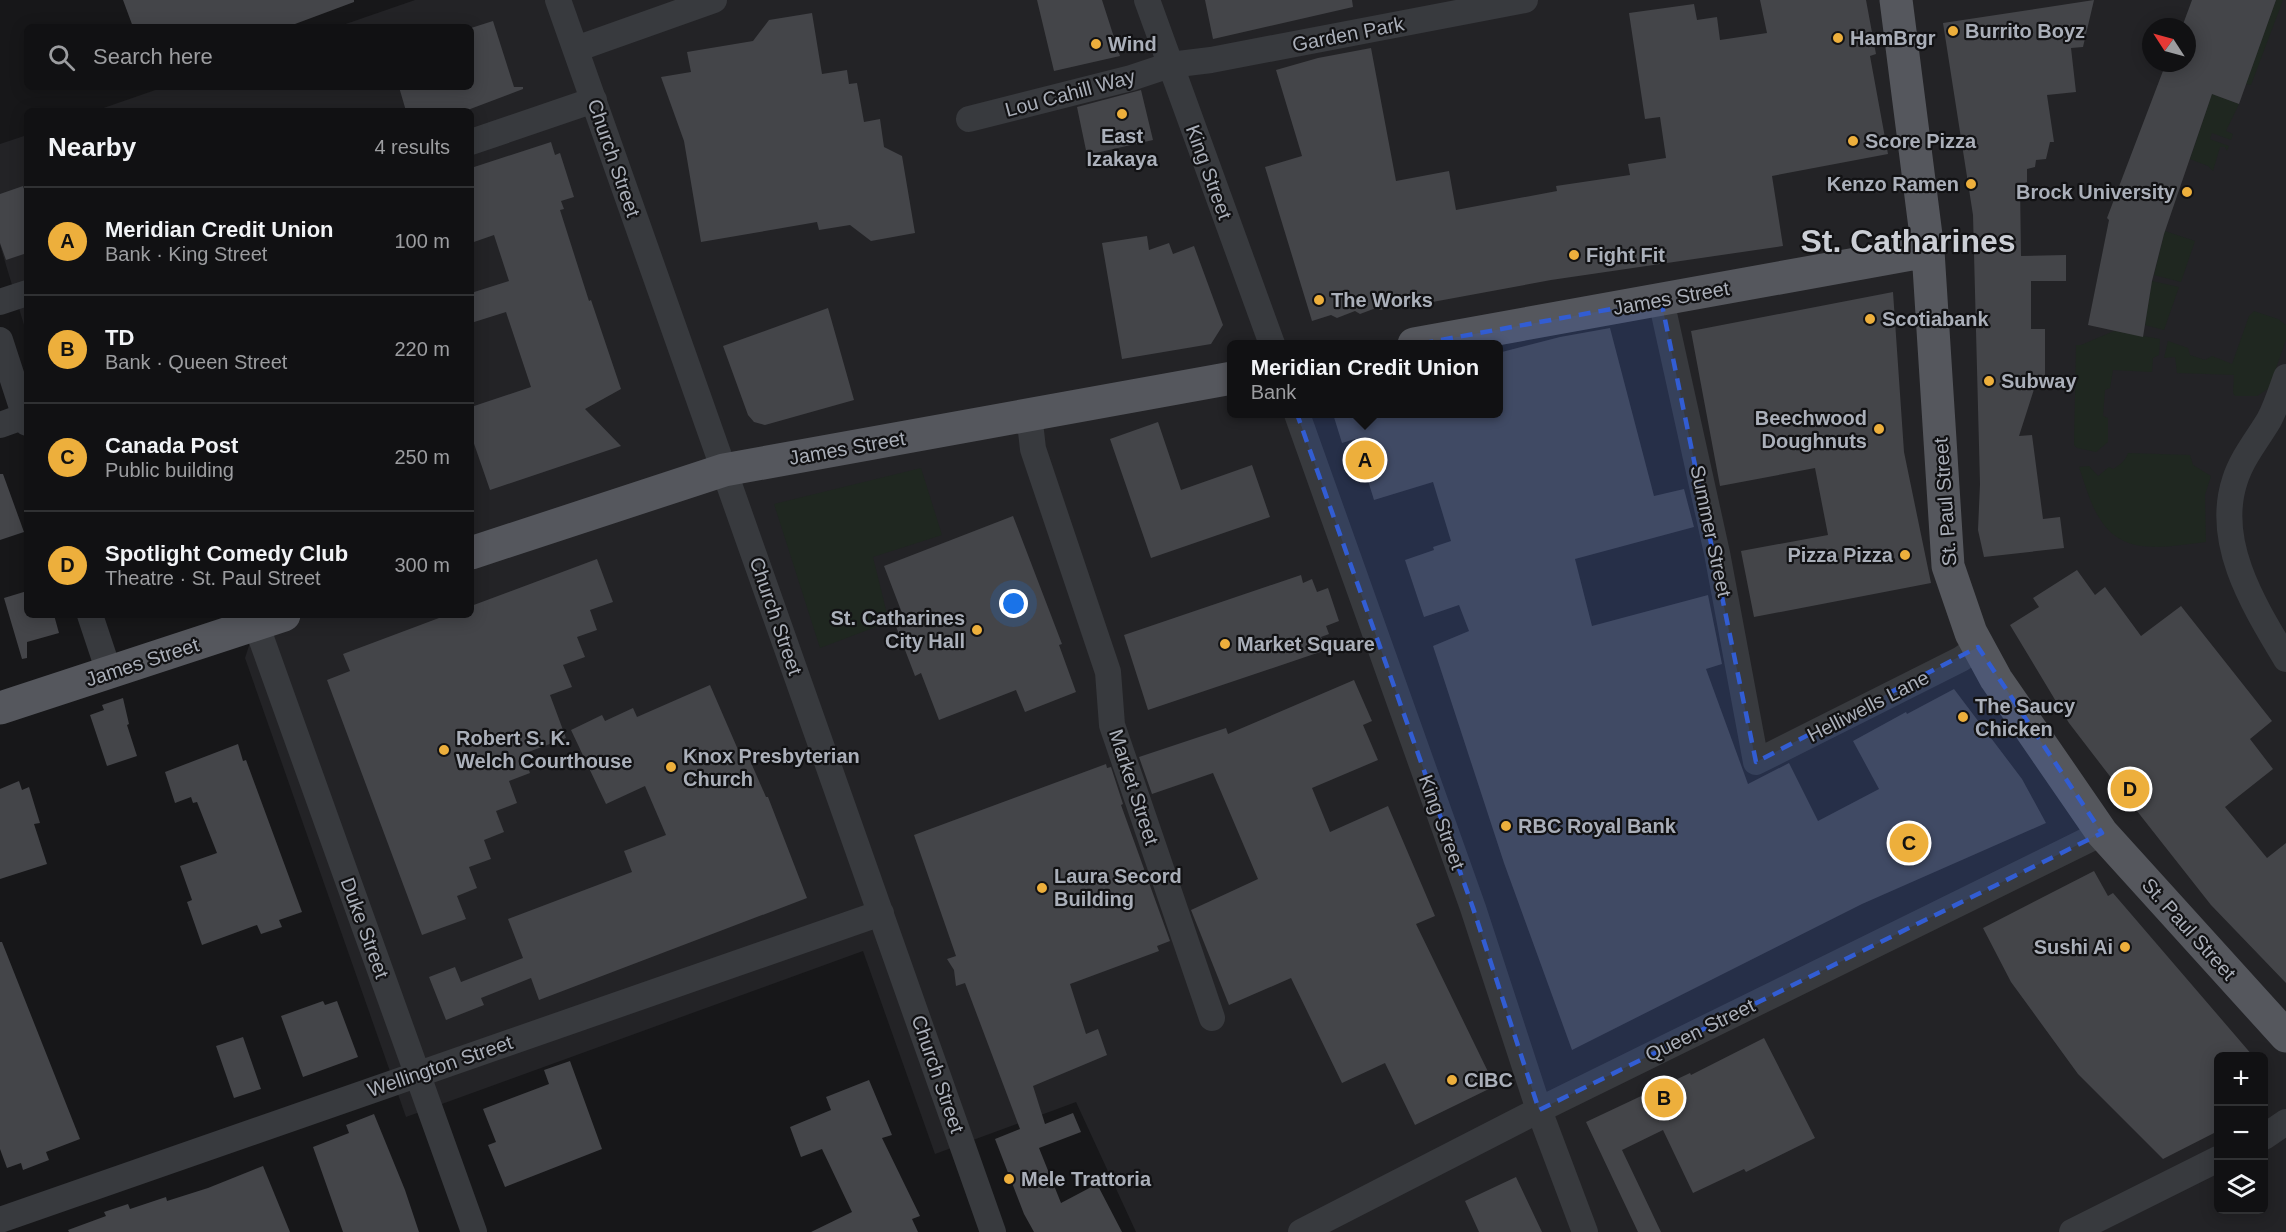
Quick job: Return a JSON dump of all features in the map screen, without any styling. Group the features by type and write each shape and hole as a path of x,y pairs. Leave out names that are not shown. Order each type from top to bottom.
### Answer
{"main road":[{"name":"St. Paul Street","path":"1896,0 1928,251 1948,566 1971,633 1996,679 2102,833 2286,1036"},
{"name":"James Street","path":"1441,340 1928,251"},
{"name":"James Street","path":"474,552 724,470 1227,379"},
{"name":"James Street","path":"0,708 270,620"}],"street":[{"name":"Church Street","path":"558,0 993,1232"},
{"path":"576,49 714,0"},
{"name":"King Street","path":"1147,0 1270,340"},
{"name":"Garden Park","path":"1170,65 1525,0"},
{"name":"Lou Cahill Way","path":"969,119 1131,78 1170,65"},
{"path":"474,141 594,100"},
{"path":"0,302 24,294"},
{"name":"Summer Street","path":"1661,300 1718,558 1756,762"},
{"path":"0,340 24,413"},
{"path":"2286,377 2270,418 2235,479 2230,502 2229,531 2238,569 2286,659"},
{"name":"Market Street","path":"1029,414 1033,449 1108,672 1112,725 1212,1018"},
{"name":"King Street","path":"1298,418 1473,908 1539,1110 1585,1232"},
{"path":"0,424 24,419"},
{"path":"91,618 109,672"},
{"name":"Duke Street","path":"270,620 417,1074 474,1232"},
{"name":"Helliwells Lane","path":"1756,762 1961,659 1978,647"},
{"name":"Queen Street","path":"1301,1232 1539,1110 2102,833"},
{"name":"Wellington Street","path":"0,1220 881,913"},
{"path":"2268,1134 2286,1122"},
{"path":"2072,1232 2216,1160"}],"highlighted area":[{"path":"1661,300 1756,762 1978,647 2102,833 1539,1110 1473,908 1281,369"}],"shaded area":[{"path":"415,0 2286,0 2286,1232 1136,1232 1076,1102 935,1154 863,951 406,1117 245,658 258,618 474,618 474,108 104,108 155,90 474,90 474,24 346,24"},
{"path":"2276,0 2283,0 2251,85 2246,84"},
{"path":"2212,94 2239,104 2226,131 2233,134 2231,140 2212,133 2210,139 2229,146 2227,151 2225,147 2220,147 2213,171 2208,166 2190,159"},
{"path":"24,136 24,325 0,245 0,144"},
{"path":"2165,231 2195,241 2181,282 2154,275"},
{"path":"2152,281 2179,287 2164,330 2145,325"},
{"path":"2254,311 2278,319 2286,325 2286,340 2269,388 2257,396 2235,396 2233,393 2234,375 2177,373 2175,357 2164,358 2168,341 2188,348 2190,355 2205,360 2212,356 2232,364 2249,316"},
{"path":"2114,331 2160,339 2159,355 2153,358 2152,372 2113,370 2110,388 2105,390 2103,416 2108,418 2108,442 2096,452 2077,448 2074,445 2076,345"},
{"path":"2128,453 2190,455 2193,465 2211,476 2205,495 2206,542 2148,547 2121,540 2110,531 2093,507 2079,467 2089,466 2098,476 2109,467 2113,469 2118,466"},
{"path":"921,468 942,535 873,557 889,622 820,648 774,504"}],"building":[{"path":"123,0 354,0 354,2 295,24 132,24"},
{"path":"1037,0 1102,0 1120,56 1054,71"},
{"path":"1205,0 1352,0 1353,7 1213,39"},
{"path":"1760,0 1866,0 1876,54 1870,56 1888,154 1772,176 1783,246 1551,280 1427,303 1422,300 1405,306 1398,303 1381,310 1376,308 1360,314 1355,311 1337,318 1331,315 1312,321 1265,167 1302,156 1276,70 1318,58 1371,48 1396,181 1449,171 1456,210 1557,191 1556,186 1630,175 1628,164 1666,158 1660,117 1645,119 1629,13 1694,4 1697,20 1717,17 1720,40 1767,33"},
{"path":"2094,0 2083,47 2071,48 2076,92 2047,95 2054,142 2050,142 2046,159 2036,160 2035,167 2027,169 2027,182 2020,185 2021,256 2066,255 2066,281 2031,281 2031,329 2045,329 2045,380 2037,380 2019,436 2032,435 2043,519 2060,517 2064,548 1984,557 1978,530 1980,484 1973,215 1943,23"},
{"path":"2192,0 2276,0 2239,104 2212,94 2164,234 2152,281 2143,337 2088,325 2109,220 2107,218 2163,72 2196,72 2196,18 2185,18"},
{"path":"812,13 822,74 847,70 849,84 857,83 864,122 880,119 884,147 902,156 915,233 871,241 850,225 819,230 817,222 701,242 684,141 661,77 691,72 687,52 753,41 769,20"},
{"path":"493,21 514,87 523,87 523,89 473,108 405,108 400,90 474,90 474,27"},
{"path":"1141,90 1153,140 1087,155 1077,107"},
{"path":"551,142 555,155 560,153 574,197 561,201 564,209 560,210 589,301 591,300 621,389 585,409 621,446 490,490 474,444 474,406 531,387 506,312 474,322 474,292 509,281 494,235 474,242 474,167"},
{"path":"23,186 24,189 24,254 6,260 0,243 0,194"},
{"path":"1147,236 1149,250 1169,243 1173,254 1194,246 1223,325 1211,344 1122,359 1102,243"},
{"path":"1893,292 1904,452 1931,583 1754,617 1741,551 1828,535 1815,468 1720,486 1691,331"},
{"path":"828,308 854,400 765,425 754,422 748,415 723,346"},
{"path":"1610,328 1654,496 1684,489 1694,527 1575,559 1592,626 1708,595 1722,664 1706,669 1748,784 1789,763 1818,821 1879,789 1853,741 1954,689 2022,779 2046,823 1862,904 1572,1050 1504,863 1433,646 1469,631 1459,605 1424,617 1405,560 1434,550 1433,547 1451,541 1433,482 1374,500 1355,439 1342,443 1334,418 1503,418 1503,352 1560,337"},
{"path":"1158,422 1181,490 1252,465 1270,517 1151,558 1110,439"},
{"path":"0,474 3,474 24,532 0,540"},
{"name":"St. Catharines City Hall","path":"1013,516 1062,644 1059,645 1076,692 1025,712 1016,690 939,720 921,673 915,676 892,616 902,613 884,566"},
{"name":"Robert S. K. Welch Courthouse","path":"597,559 613,602 590,610 597,630 577,637 585,657 563,665 572,687 550,695 566,738 523,754 530,773 509,781 517,803 496,811 504,832 484,840 491,859 469,867 477,888 457,896 466,919 422,935 327,680 350,671 343,654 439,618 474,618 474,605"},
{"path":"2077,570 2095,595 2105,587 2141,636 2181,606 2272,721 2250,739 2273,769 2225,807 2267,858 2286,843 2286,983 2211,905 2122,792 2069,723 2010,625 2039,607 2033,598"},
{"name":"Market Square","path":"1301,575 1303,583 1312,579 1317,592 1328,588 1339,621 1326,626 1329,634 1321,637 1326,650 1148,710 1124,635"},
{"path":"24,592 24,618 55,618 59,633 27,642 27,658 22,659 4,598"},
{"path":"1354,680 1372,721 1363,725 1378,760 1312,788 1330,832 1388,806 1435,916 1416,924 1495,1086 1415,1125 1385,1063 1342,1083 1291,978 1229,1005 1191,910 1258,879 1213,773 1152,794 1139,757 1226,728 1228,734"},
{"path":"710,685 739,752 745,749 766,797 768,797 807,898 539,1000 531,978 481,998 484,1005 446,1020 429,977 455,967 461,982 523,958 508,919 632,872 624,851 666,835 645,786 606,804 571,730 602,715 605,721 633,708 637,717"},
{"path":"123,698 129,724 127,725 137,756 107,766 90,715 104,710 102,705"},
{"path":"238,744 302,912 279,920 282,927 261,934 257,925 202,945 187,902 192,900 180,866 217,853 197,802 193,803 191,797 175,803 165,772"},
{"name":"Laura Secord Building","path":"1106,764 1107,768 1111,767 1123,804 1121,805 1170,941 1157,946 1159,951 1070,984 1086,1034 1098,1029 1107,1055 1033,1086 1045,1124 1073,1113 1081,1132 1039,1148 1061,1203 1097,1184 1122,1232 1034,1232 1024,1214 995,1139 1020,1129 965,983 956,986 954,970 947,959 956,956 914,835"},
{"path":"19,781 22,790 29,787 40,823 34,824 47,864 0,879 0,789"},
{"path":"2094,871 2108,896 2113,893 2250,1052 2214,1052 2214,1133 2163,1159 2078,1074 2011,982 1983,928"},
{"path":"0,942 2,942 80,1139 46,1152 49,1160 23,1170 21,1163 7,1168 0,1149"},
{"path":"323,1001 325,1005 337,1001 358,1057 303,1077 281,1016"},
{"path":"243,1037 261,1089 234,1098 216,1046"},
{"path":"1764,1038 1815,1138 1746,1172 1744,1169 1693,1193 1663,1130 1622,1150 1661,1232 1638,1232 1586,1122 1690,1073 1691,1075"},
{"path":"570,1061 602,1149 505,1187 488,1145 496,1142 483,1109 549,1084 544,1070"},
{"path":"869,1080 892,1135 882,1138 920,1216 912,1219 918,1232 811,1232 852,1212 822,1149 801,1157 790,1127 831,1110 826,1097"},
{"path":"374,1114 405,1190 419,1232 343,1232 313,1147 349,1133 346,1125"},
{"path":"263,1166 290,1232 69,1232 68,1230 106,1216 104,1212 128,1204 130,1209 166,1197 167,1201 208,1188"},
{"path":"1516,1177 1542,1232 1479,1232 1465,1201"}],"place":[{"name":"Burrito Boyz","path":"1953,31"},
{"name":"HamBrgr","path":"1838,38"},
{"name":"Wind","path":"1096,44"},
{"name":"East Izakaya","path":"1122,114"},
{"name":"Score Pizza","path":"1853,141"},
{"name":"Kenzo Ramen","path":"1971,184"},
{"name":"Brock University","path":"2187,192"},
{"name":"Fight Fit","path":"1574,255"},
{"name":"The Works","path":"1319,300"},
{"name":"Scotiabank","path":"1870,319"},
{"name":"Subway","path":"1989,381"},
{"name":"Beechwood Doughnuts","path":"1879,429"},
{"name":"Meridian Credit Union","path":"1365,460"},
{"name":"Pizza Pizza","path":"1905,555"},
{"name":"St. Catharines City Hall","path":"977,630"},
{"name":"Market Square","path":"1225,644"},
{"name":"The Saucy Chicken","path":"1963,717"},
{"name":"Robert S. K. Welch Courthouse","path":"444,750"},
{"name":"Knox Presbyterian Church","path":"671,767"},
{"name":"Spotlight Comedy Club","path":"2130,789"},
{"name":"RBC Royal Bank","path":"1506,826"},
{"name":"Canada Post","path":"1909,843"},
{"name":"Laura Secord Building","path":"1042,888"},
{"name":"Sushi Ai","path":"2125,947"},
{"name":"CIBC","path":"1452,1080"},
{"name":"TD","path":"1664,1098"},
{"name":"Mele Trattoria","path":"1009,1179"}],"district":[{"name":"St. Catharines","path":"1908,241"}]}
